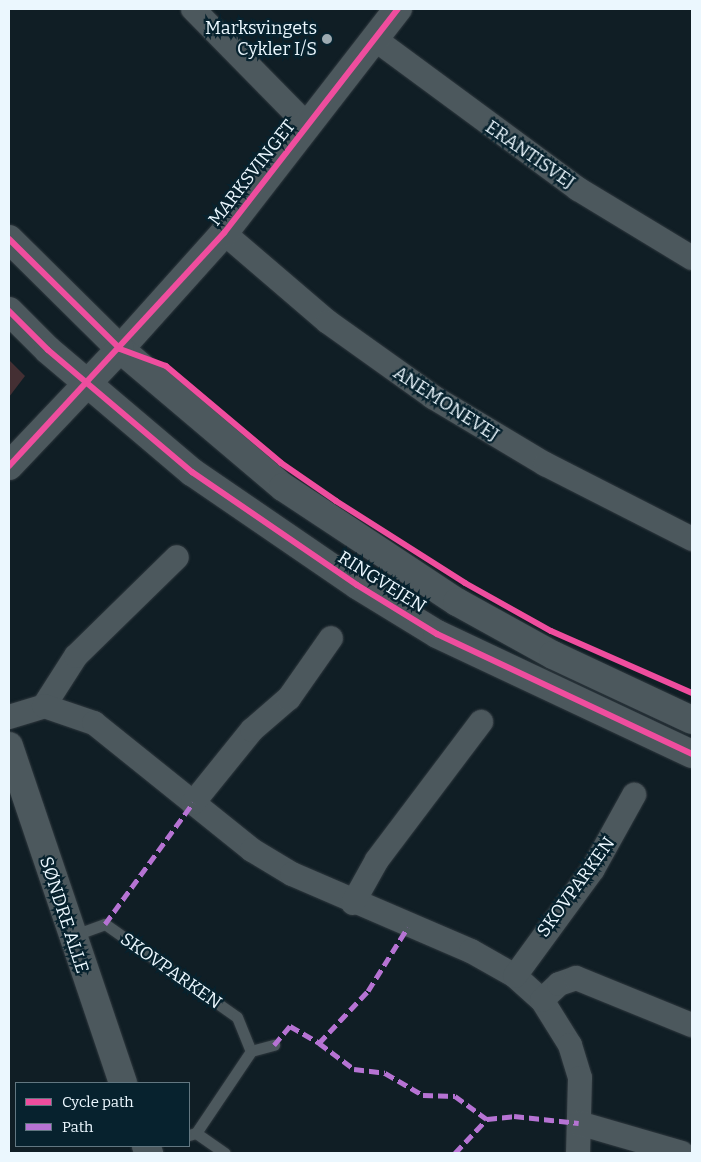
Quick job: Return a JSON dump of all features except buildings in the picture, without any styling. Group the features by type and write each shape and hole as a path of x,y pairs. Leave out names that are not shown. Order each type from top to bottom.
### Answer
{"main road":[{"name":"MARKSVINGET","path":"9,466 88,384 224,234 376,40 398,9"},
{"name":"RINGVEJEN","path":"9,239 120,349 283,487 378,554 552,655 692,720"},
{"name":"RINGVEJEN","path":"9,311 88,384 192,472 357,585 437,634 692,754"},
{"name":"SØNDRE ALLE","path":"9,746 70,937 123,1082"}],"street":[{"path":"193,9 308,126"},
{"name":"ERANTISVEJ","path":"376,40 578,189 692,258"},
{"name":"ANEMONEVEJ","path":"224,234 328,322 433,397 545,464 692,539"},
{"path":"44,706 76,656 177,557"},
{"path":"193,803 252,730 289,698 332,638"},
{"path":"9,717 44,706 94,723 252,850 353,903 471,951 514,976 542,1000 570,1045 580,1078 578,1153"},
{"path":"353,903 377,860 481,722"},
{"name":"SKOVPARKEN","path":"514,976 593,869 634,795"},
{"path":"542,1000 559,984 576,978 692,1025"},
{"path":"579,1123 682,1153"}],"lane":[{"name":"SKOVPARKEN","path":"70,937 105,924 237,1017 251,1051"},
{"path":"225,1153 192,1134 251,1051 274,1045"}],"shaded area":[{"path":"9,360 25,376 9,397"}],"marked path":[{"path":"105,924 193,803"},
{"path":"274,1045 290,1026 319,1043 368,991 408,927"},
{"path":"319,1043 354,1069 385,1073 423,1095 455,1096 487,1119 514,1116 579,1123"},
{"path":"455,1153 487,1119"}],"cycle path":[{"path":"9,466 224,233 398,9"},
{"path":"9,239 120,349 166,366 281,463 336,501 465,583 551,631 692,693"},
{"path":"9,311 48,350 192,472 357,585 437,634 692,754"}],"place":[{"name":"Marksvingets Cykler I/S","path":"327,39"}]}
